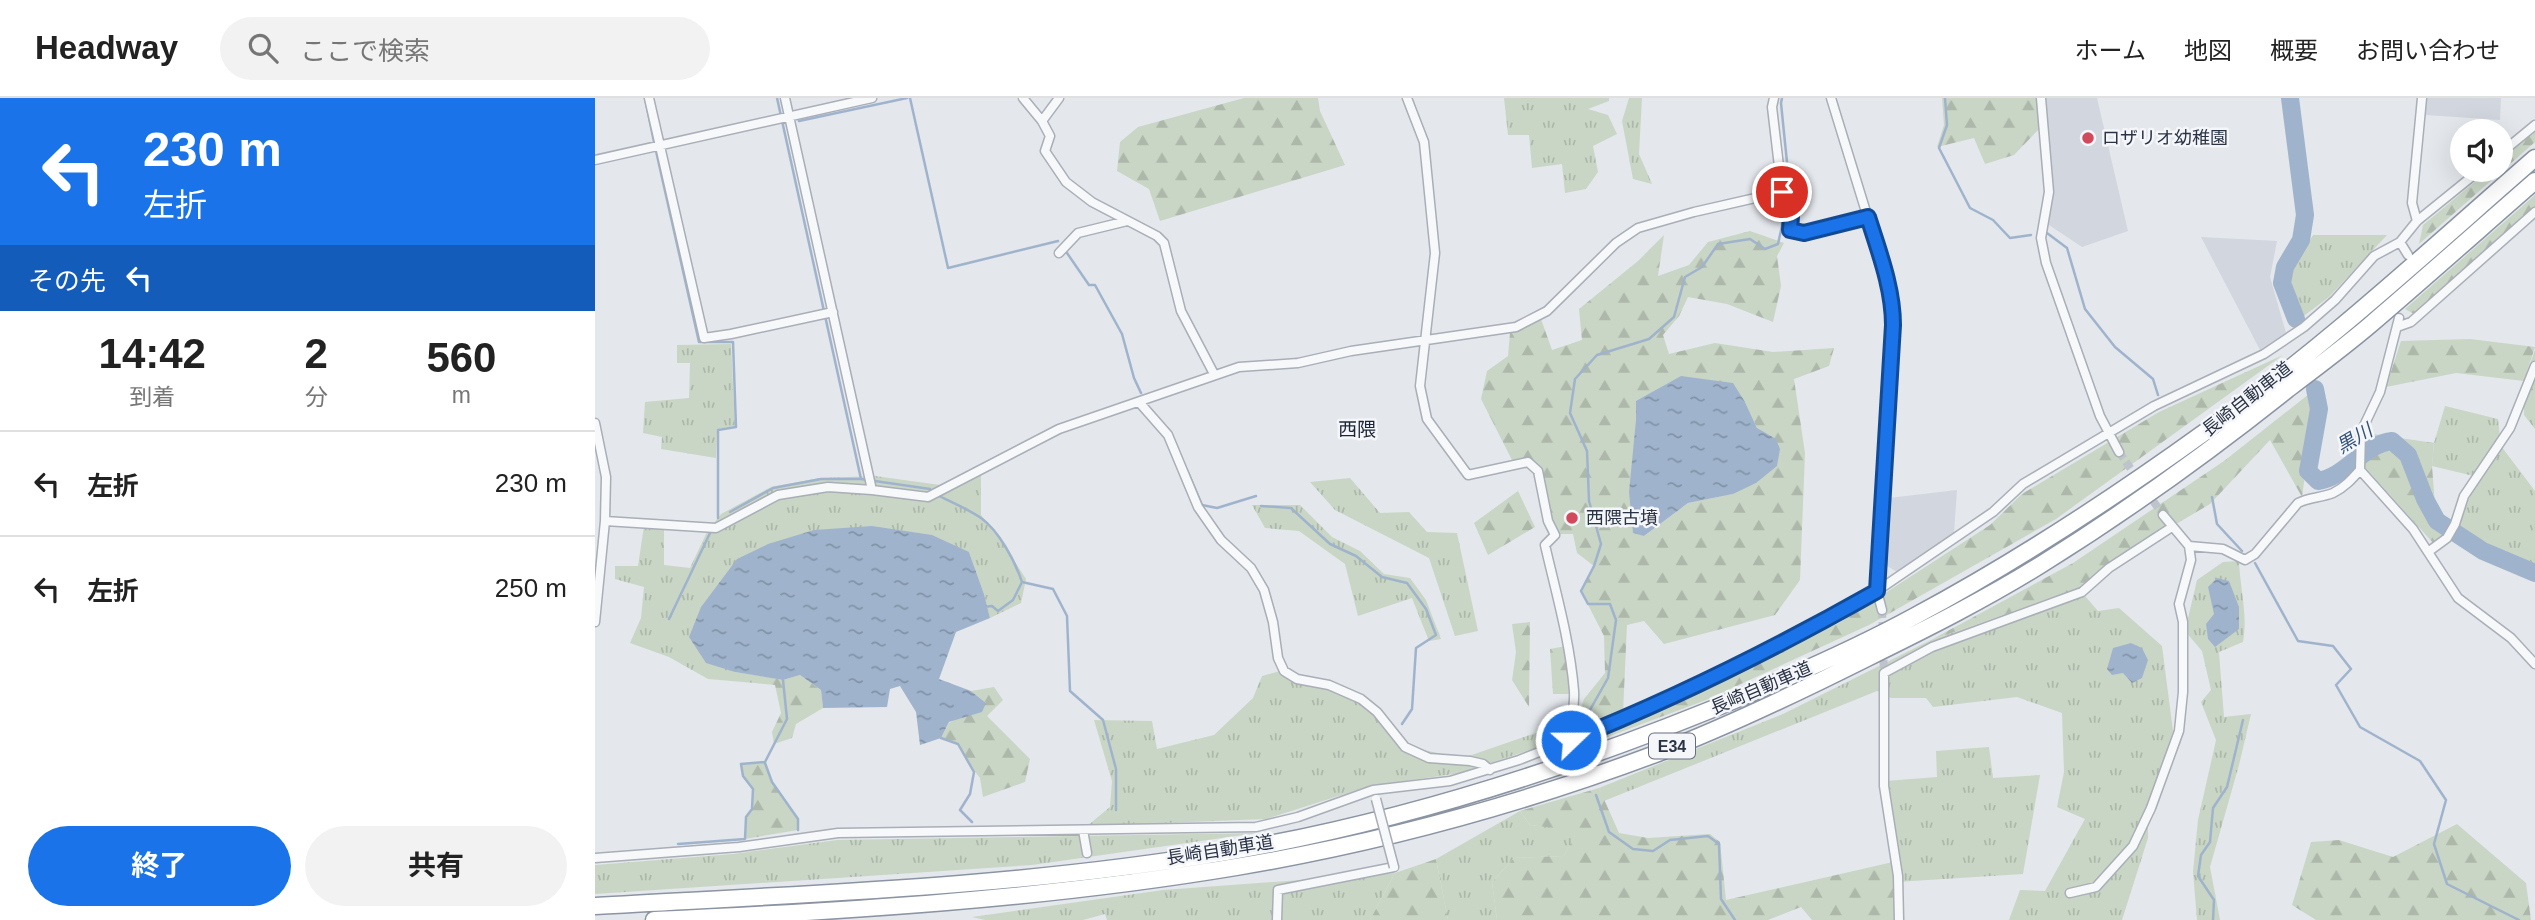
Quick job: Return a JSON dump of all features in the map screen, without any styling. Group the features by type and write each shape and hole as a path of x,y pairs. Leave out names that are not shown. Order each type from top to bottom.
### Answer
{"highway":[{"name":"長崎自動車道","path":"595,906 938,885 1035,876 1226,852 1350,826 1507,785 1656,732 1790,677 1851,648 1912,618 2036,547 2218,422 2356,315 2535,158"},
{"name":"長崎自動車道","path":"654,920 807,913 965,901 1113,885 1238,867 1432,824 1506,803 1659,752 1811,687 1916,634 2037,567 2094,531 2218,445 2366,328 2535,181"}],"street":[{"path":"649,98 704,338 833,312"},
{"path":"785,98 872,490"},
{"path":"595,160 872,98"},
{"path":"1023,98 1042,121 1050,136 1045,151 1066,182 1091,202 1157,236 1164,243 1181,311 1214,374"},
{"path":"1042,121 1059,98"},
{"path":"1407,98 1424,142 1435,253 1420,386 1427,419 1468,475 1528,462 1538,471 1548,521 1555,535 1545,545 1568,645 1574,694 1571,740"},
{"path":"1774,98 1772,107 1782,192 1792,202 1790,230 1804,233 1868,217"},
{"path":"1831,98 1893,307 1877,591 1882,610"},
{"path":"2041,98 2049,192 2041,238 2046,263 2100,416 2119,452"},
{"path":"2417,221 2412,203 2422,98"},
{"path":"2513,143 2535,125"},
{"path":"595,858 739,846 838,833 1256,827 1299,817 1373,790 1450,781 1571,740 1786,643 1877,591 1993,512 2023,484 2154,406 2264,354 2304,327 2335,300 2374,256 2400,242 2417,221 2465,182"},
{"path":"605,521 716,528 778,495 828,487 928,497 1059,429 1214,374 1239,367 1298,363 1351,351 1516,327 1547,311 1616,243 1638,228 1782,192"},
{"path":"2535,212 2411,322 2398,322 2380,392 2361,432 2359,446 2360,470 2413,529 2458,598 2511,638 2535,664"},
{"path":"1059,253 1078,233 1127,221"},
{"path":"2400,242 2408,255"},
{"path":"2428,552 2447,538 2455,524 2464,496 2510,428 2535,366"},
{"path":"1139,401 1168,435 1198,507 1221,540 1251,568 1264,590 1273,622 1278,658 1284,671 1297,679 1329,685 1361,699 1377,712 1405,747 1429,758 1470,761 1490,769"},
{"path":"595,423 607,477 595,622"},
{"path":"2189,546 2223,549 2245,560 2255,554 2298,503 2307,498 2338,491 2360,470"},
{"path":"2070,893 2096,887 2133,846 2151,808 2179,731 2183,692 2183,622 2179,604 2191,560 2189,546 2163,514"},
{"path":"1899,920 1898,876 1884,786 1884,673 1932,647 2082,592 2109,568 2172,527"},
{"path":"1277,920 1278,890 1394,867 1373,790"},
{"path":"1083,830 1087,853"}],"shaded area":[{"path":"2044,98 2097,98 2128,231 2082,247 2046,223"},
{"path":"2426,98 2501,98 2500,119 2425,115"},
{"path":"2201,237 2277,241 2270,277 2286,333 2260,350"},
{"path":"1957,490 1954,533 1897,572 1884,564 1889,498"}],"green space":[{"path":"1244,98 1318,98 1320,111 1345,165 1160,221 1149,189 1117,171 1120,142 1138,127"},
{"path":"1504,98 1609,98 1609,101 1588,109 1608,115 1617,134 1593,146 1598,172 1586,189 1565,193 1562,164 1532,168 1529,135 1508,135"},
{"path":"1629,98 1642,98 1639,154 1652,184 1633,179 1622,121"},
{"path":"1942,98 2038,98 2041,127 2014,155 1985,164 1974,138 1937,147 1944,125"},
{"path":"2535,131 2535,142 2513,161 2513,150"},
{"path":"2475,182 2490,182 2419,244 2423,225"},
{"path":"2535,195 2535,208 2414,314 2405,309"},
{"path":"1750,231 1784,243 1777,256 1781,286 1773,322 1727,304 1688,297 1679,316 1663,335 1669,354 1715,343 1773,352 1834,348 1829,366 1794,379 1805,453 1800,580 1775,615 1664,644 1644,621 1627,625 1623,713 1582,730 1576,724 1584,699 1605,673 1604,636 1581,591 1594,566 1577,553 1573,534 1559,534 1551,518 1540,470 1513,462 1481,399 1487,371 1508,356 1510,333 1541,319 1552,350 1582,340 1579,309 1638,261 1664,235 1658,276 1689,265 1708,242","holes":["1636,401 1745,402 1757,428 1733,494 1688,503 1644,536"]},
{"path":"2313,235 2387,235 2329,297 2301,318 2289,274"},
{"path":"2470,339 2535,347 2524,381 2456,373 2386,387 2401,341"},
{"path":"731,344 735,426 717,429 716,458 661,449 662,437 643,433 645,402 689,398 690,363 677,363 677,345"},
{"path":"2535,350 2535,429 2524,415 2524,381"},
{"path":"2283,355 2056,519 1869,625 1706,700 1602,739 1610,730 1839,623 1990,525 2022,494 2159,412"},
{"path":"2309,394 2313,415 2302,497 2270,440 2210,504 2110,563 2079,589 1931,640 2073,563 2224,461"},
{"path":"2445,406 2498,419 2501,446 2535,491 2535,571 2458,526 2478,477 2432,466 2434,443"},
{"path":"2366,433 2434,443 2432,466 2435,506 2448,533 2434,544 2365,467"},
{"path":"981,473 981,515 1026,579 1021,603 990,618 969,552 735,672 755,675 755,683 708,679 669,657 630,643 641,618 644,587 615,579 615,566 638,566 644,526 664,527 664,565 690,568 707,532 721,514 771,487 820,478 875,476 940,485"},
{"path":"1350,478 1380,513 1409,512 1427,532 1457,533 1478,631 1455,636 1429,558 1335,510 1310,482"},
{"path":"1518,491 1535,527 1488,555 1474,523"},
{"path":"1252,505 1300,505 1332,537 1360,551 1384,574 1410,578 1426,600 1441,639 1429,641 1412,598 1358,616 1345,564 1299,531 1265,528"},
{"path":"2239,561 2244,632 2243,642 2219,652 2224,717 2251,714 2210,867 2220,920 2197,920 2193,872 2198,820 2216,740 2201,702 2211,690 2202,651 2185,631 2197,580 2223,562"},
{"path":"2079,589 2098,611 2119,608 2162,646 2173,731 2148,805 2148,838 2122,920 2009,920 2020,890 2045,891 2085,819 2057,807 2064,772 2062,713 2017,697 1933,707 1926,698 1891,698 1877,691 1604,801 1599,788 1783,714 1931,640"},
{"path":"1530,622 1529,707 1512,680 1516,652 1512,624"},
{"path":"1566,646 1572,694 1553,694 1550,649"},
{"path":"1280,671 1330,688 1374,712 1406,744 1428,751 1463,758 1544,730 1567,726 1565,738 1461,773 1370,786 1266,819 1087,826 1110,807 1112,781 1094,720 1152,721 1157,749 1214,735 1253,698 1262,676"},
{"path":"755,675 783,680 800,675 821,690 823,708 796,724 792,738 774,744 772,732 781,713 775,685 755,683"},
{"path":"994,687 1003,700 987,716 1030,759 1025,782 983,797 980,778 958,744 941,738 949,723 986,703 971,691"},
{"path":"1989,747 1993,778 2040,775 2023,874 1896,882 1886,781 1937,777 1936,751"},
{"path":"765,762 772,782 798,819 798,830 745,839 746,817 752,809 753,789 743,776 741,764"},
{"path":"1599,788 1619,833 1648,838 1710,834 1720,842 1726,900 1893,862 1896,920 1812,920 1801,907 1768,920 1497,920 1492,882 1514,858 1564,856 1577,831 1530,825 1520,811"},
{"path":"1520,811 1530,825 1578,830 1564,856 1514,858 1492,882 1497,920 1448,920 1436,859"},
{"path":"2457,824 2526,883 2531,920 2316,920 2292,905 2311,842 2339,840 2393,857"},
{"path":"1257,833 1032,865 595,894 595,865 733,854 837,840"},
{"path":"1436,859 1448,920 1370,920 1395,873"},
{"path":"1395,873 1370,920 1107,920 1105,914 1083,920 985,920 972,917 1163,890"}],"water":[{"path":"1681,376 1733,383 1757,428 1776,439 1780,449 1777,466 1756,483 1733,494 1688,503 1644,536 1633,533 1629,492 1636,401"},
{"path":"872,526 932,535 969,552 990,618 956,632 939,679 971,691 986,703 982,712 949,722 941,738 920,745 916,712 900,686 890,689 887,707 823,708 821,690 800,675 783,680 735,672 706,663 689,637 701,607 737,559 768,544 814,530"},
{"path":"2217,578 2229,581 2239,607 2239,629 2215,647 2208,639 2206,624 2214,614 2208,587"},
{"path":"2131,643 2142,648 2148,660 2142,678 2132,683 2123,673 2112,675 2107,669 2113,648"}],"waterway":[{"path":"645,98 654,142"},
{"path":"777,98 861,479 930,489"},
{"path":"799,121 907,98"},
{"path":"910,98 948,268 1058,241"},
{"path":"1782,98 1790,192"},
{"path":"1945,98 1947,125 1939,148 1970,208 1993,220 2010,238 2031,235"},
{"name":"黒川","path":"2290,98 2305,215 2301,240 2285,267 2282,283 2296,319"},
{"path":"656,151 699,342 733,342 736,427 718,430 718,518"},
{"path":"1586,717 1608,678 1616,620 1610,604 1588,604 1581,591 1594,566 1601,544 1589,501 1587,451 1570,413 1575,379 1597,355 1649,339 1674,317 1685,277 1702,267 1718,244 1750,239 1765,249 1778,244 1787,203"},
{"path":"2047,233 2067,248 2085,309 2115,347 2153,379 2158,395"},
{"path":"1067,253 1089,285 1095,285 1122,334 1141,393"},
{"name":"黒川","path":"2315,389 2319,409 2308,471 2318,481 2337,473 2372,448 2392,441 2408,455 2425,499 2437,521 2483,551 2535,573"},
{"path":"1187,470 1202,505 1217,508 1256,496"},
{"path":"730,512 773,488 821,479 860,479"},
{"path":"937,495 988,524 1006,547 1019,574 1022,582 1013,600 998,611 992,606 984,607"},
{"path":"2212,497 2217,524 2242,551"},
{"path":"1261,506 1291,508 1330,544 1356,556 1382,577 1407,583 1426,609 1436,635 1416,648 1412,709 1402,724"},
{"path":"669,619 711,531"},
{"path":"2255,563 2298,641 2333,646 2351,669 2336,685 2360,727 2420,761 2446,800 2434,844 2447,884 2519,920"},
{"path":"1022,582 1053,589 1067,616 1070,691 1103,720 1116,769 1116,810"},
{"path":"678,844 745,839 746,817 752,809 753,789 743,776 741,764 765,762 787,719 783,680"},
{"path":"2213,920 2214,900 2198,876 2201,855 2210,842 2213,808 2227,787 2243,720"},
{"path":"941,738 958,744 974,772 970,794 960,810 972,822"},
{"path":"765,763 772,782 798,819 798,830"},
{"path":"1596,795 1609,832 1633,849 1653,851 1670,840 1708,836 1719,844 1721,899 1735,920"}],"tunnel":[{"path":"2119,452 2163,515"},
{"path":"1882,610 1883,635"},
{"path":"1883,648 1884,673"}],"place":[{"name":"ロザリオ幼稚園","path":"2088,138"},
{"name":"西隈古墳","path":"1572,518"}],"district":[{"name":"西隈","path":"1357,429"}],"route":[{"path":"1571,740 1786,643 1877,591 1893,325 1893,307 1886,277 1868,217 1804,233 1790,230 1792,202 1782,192"}]}
